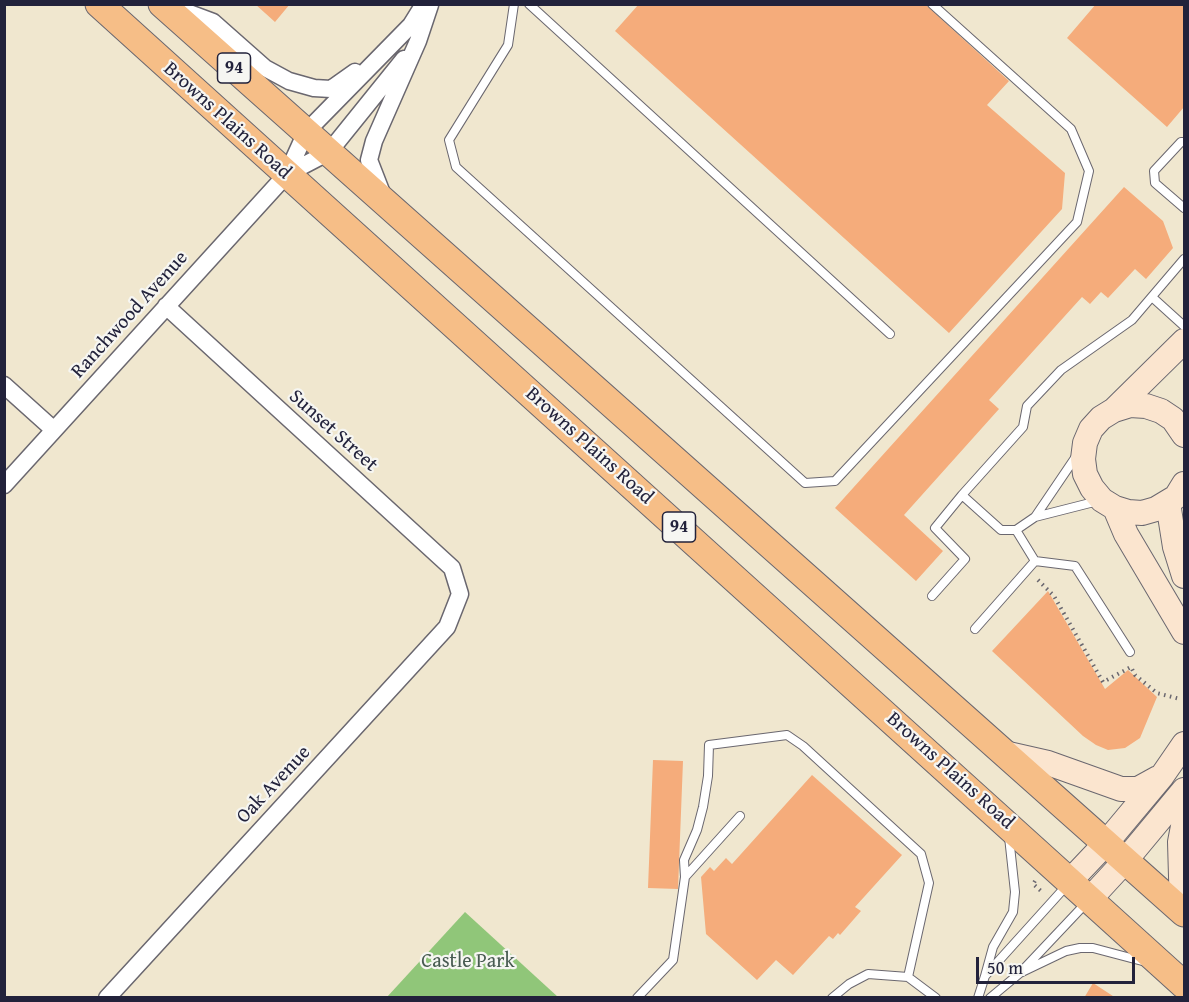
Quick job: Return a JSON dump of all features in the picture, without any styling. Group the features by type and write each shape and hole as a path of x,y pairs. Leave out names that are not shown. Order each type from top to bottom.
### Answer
{"main road":[{"name":"Browns Plains Road","path":"99,4 1185,985"},
{"name":"94","path":"164,4 1183,912"}],"street":[{"path":"164,4 213,22 265,68 289,81 314,88 331,88 382,55"},
{"path":"287,174 306,132 411,25 424,4"},
{"path":"384,201 369,160 374,141 418,41 430,4"},
{"path":"287,174 329,152 418,41"},
{"name":"Ranchwood Avenue","path":"4,485 287,174"},
{"name":"Sunset Street","path":"166,306 452,568 460,594"},
{"path":"1185,341 1114,410 1101,418 1091,429 1085,443 1083,459 1085,474 1092,488 1108,504 1185,632"},
{"path":"4,385 54,430"},
{"path":"1114,410 1130,405 1146,406 1161,411 1173,420 1185,435"},
{"path":"1108,504 1128,512 1142,513 1156,510 1178,496 1183,566"},
{"name":"Oak Avenue","path":"107,998 447,627 460,594"},
{"path":"1090,898 1115,852 1162,776 1185,744"},
{"path":"1004,753 1048,763 1121,789 1138,789 1162,776"},
{"path":"1070,881 1115,852 1185,790"},
{"path":"1183,912 1180,842 1185,821"}],"lane":[{"path":"514,4 508,45 449,140 456,167 806,483 835,481 1077,222 1089,171 1071,129 932,4"},
{"path":"529,4 890,334"},
{"path":"1185,142 1181,142 1154,171 1155,183 1185,208"},
{"path":"932,596 965,559 935,528 1023,427 1027,406 1061,370 1132,320 1185,259"},
{"path":"1152,297 1185,326"},
{"path":"962,495 1001,530 1016,530 1035,517 1085,443"},
{"path":"1035,517 1108,504"},
{"path":"1016,530 1035,561"},
{"path":"975,629 1035,561"},
{"path":"1035,561 1075,566 1130,652"},
{"path":"637,998 673,960 685,877 684,860 697,830 706,786 709,745 787,735 803,746 921,854 929,883 908,977"},
{"path":"685,877 740,816"},
{"path":"978,998 993,947 1013,912 1015,892 1007,824"},
{"path":"985,976 1070,881"},
{"path":"990,998 1020,973 1090,898"},
{"path":"1020,973 1066,951 1080,948 1093,948 1164,966"},
{"path":"833,997 849,984 868,974 908,977 924,995 936,998"}],"path":[{"path":"1038,580 1054,596 1103,682 1131,667 1135,675 1157,693 1180,699"}],"green space":[{"name":"Castle Park","path":"465,912 558,997 387,997"}],"building":[{"path":"255,4 290,4 275,22"},
{"path":"639,4 925,4 1009,81 987,105 1065,173 1062,209 949,333 615,31"},
{"path":"1096,4 1184,4 1184,107 1167,127 1067,38"},
{"path":"1124,187 1163,221 1173,248 1146,279 1135,269 1108,298 1101,292 1090,304 1082,297 989,400 999,409 904,515 943,551 916,581 835,508"},
{"path":"1048,591 1105,689 1128,670 1157,697 1140,738 1125,748 1108,750 1083,736 992,651"},
{"path":"653,760 683,761 678,889 648,888"},
{"path":"812,775 902,855 855,907 861,911 840,935 838,933 833,939 829,936 793,975 776,960 757,980 706,934 701,877 710,867 714,871 726,858 732,864"},
{"path":"1093,983 1116,998 1084,998"}]}
